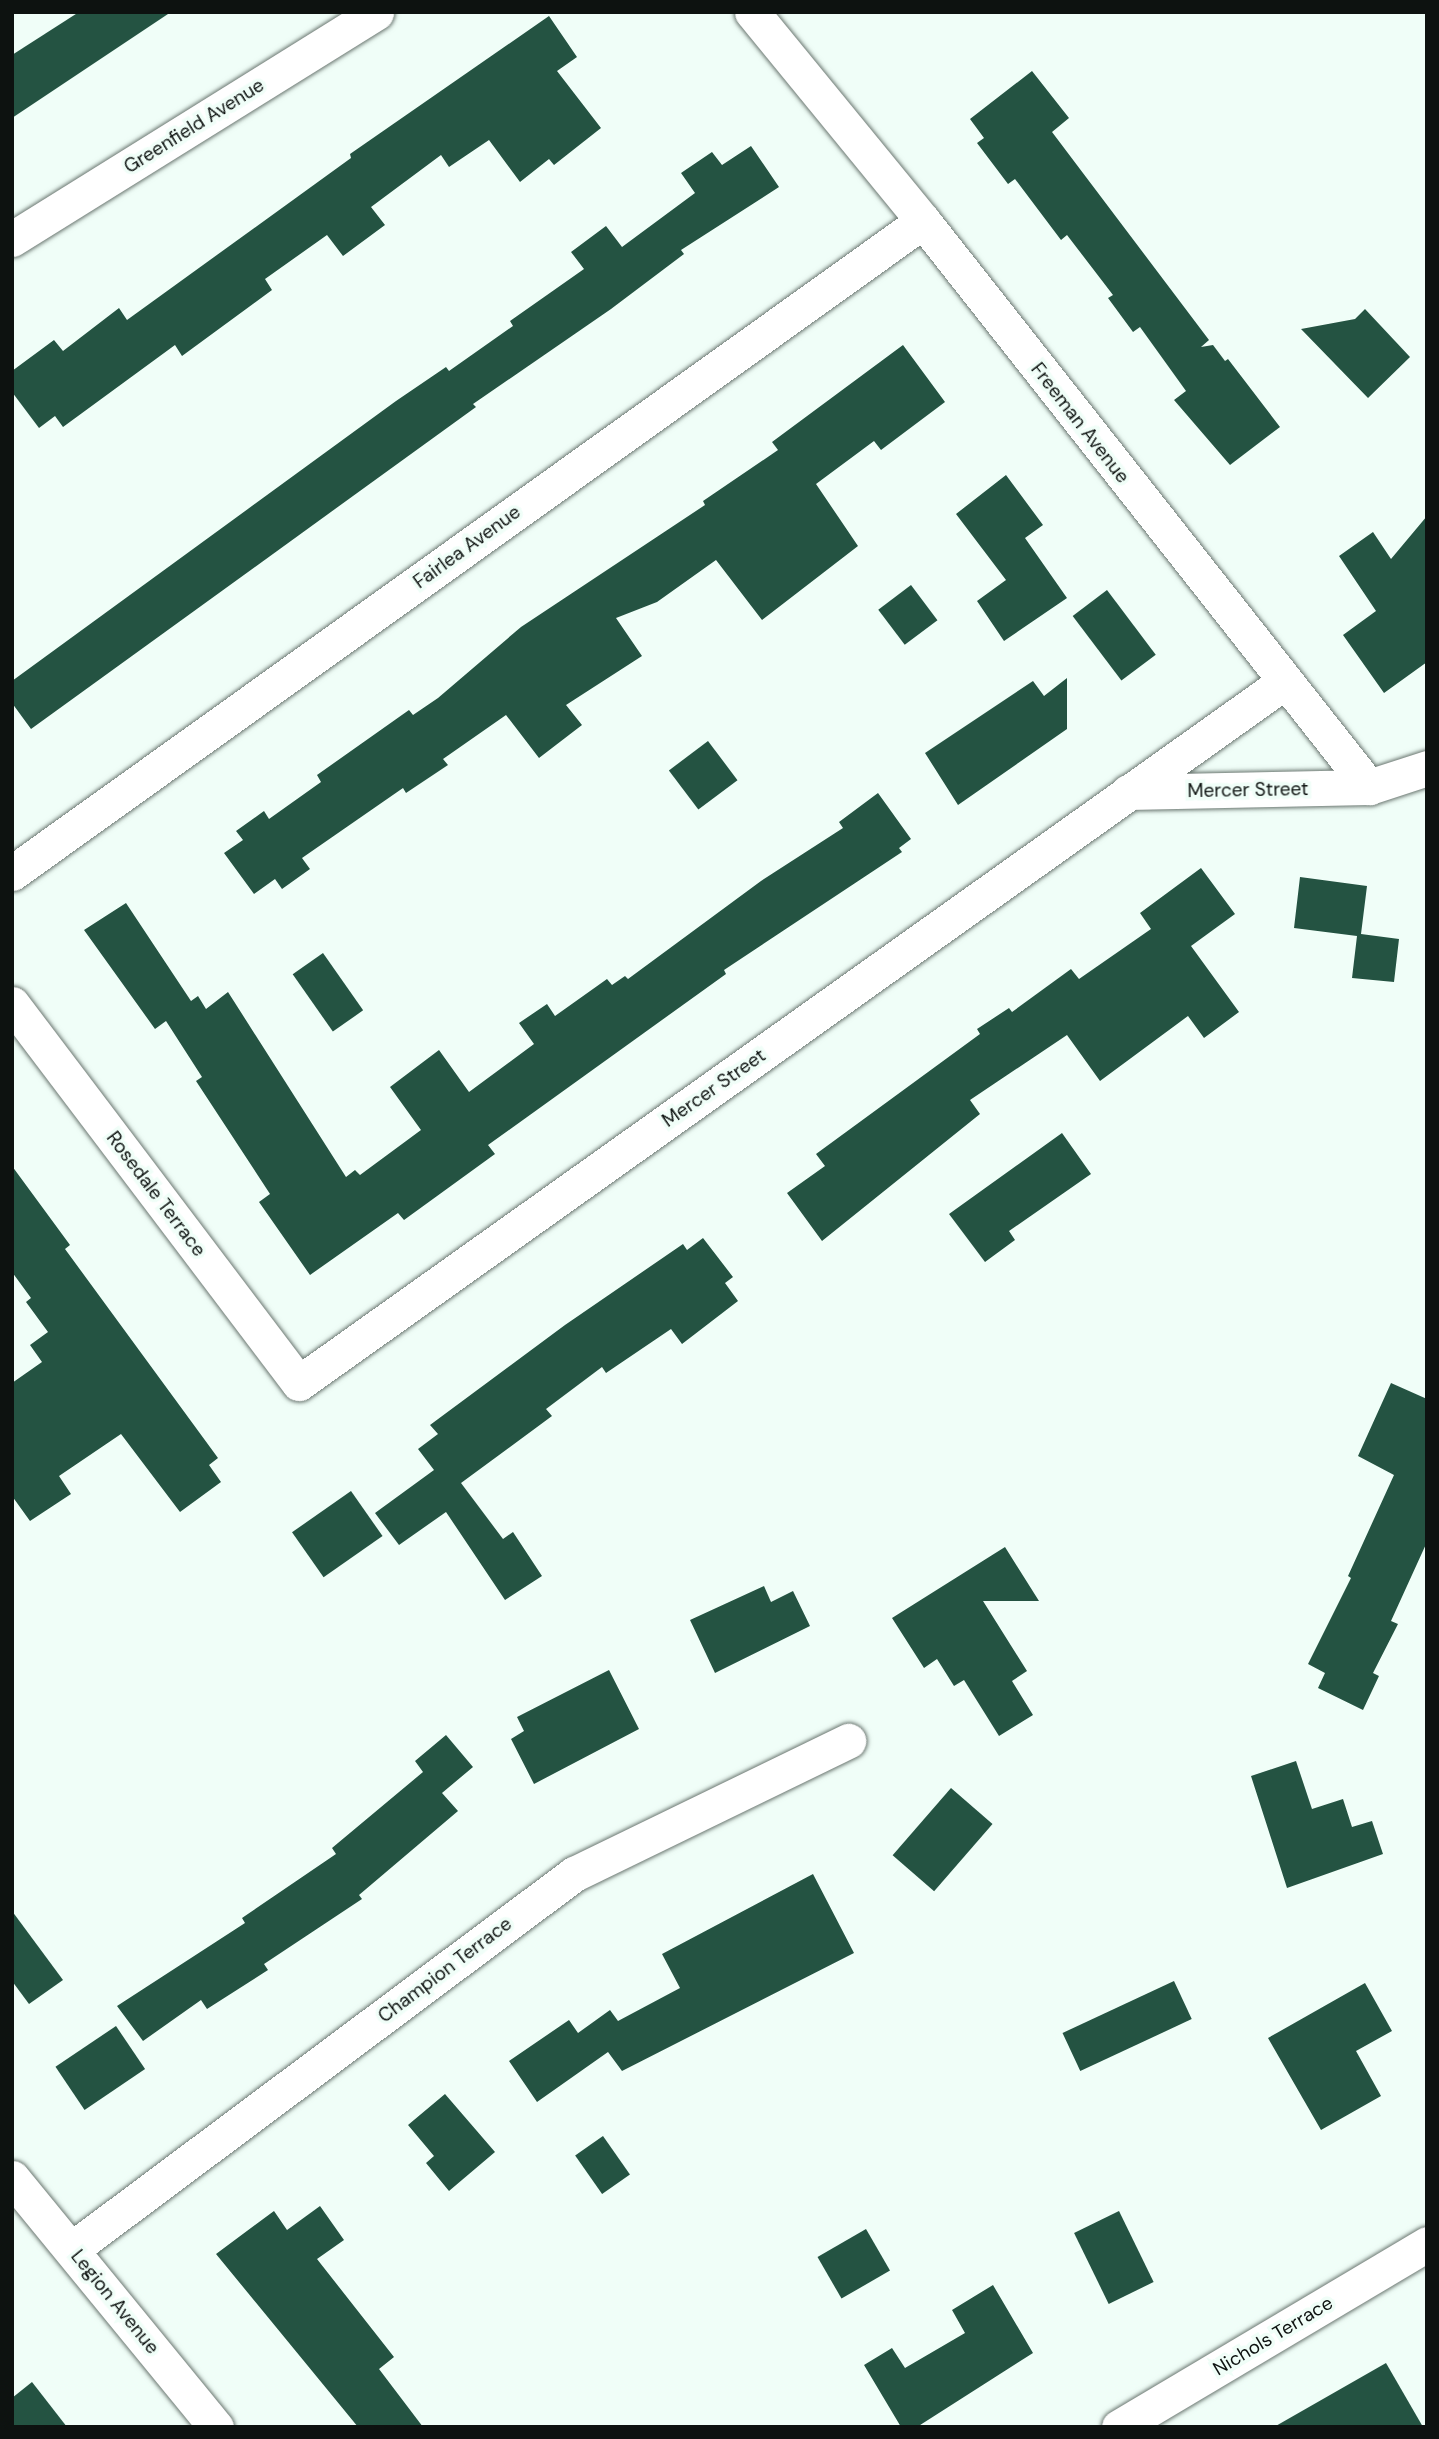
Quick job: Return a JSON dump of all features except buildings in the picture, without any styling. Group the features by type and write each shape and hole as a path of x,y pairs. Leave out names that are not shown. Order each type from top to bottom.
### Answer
{"street":[{"name":"Greenfield Avenue","path":"12,239 376,12"},
{"name":"Freeman Avenue","path":"752,12 923,221 1283,682 1369,787"},
{"name":"Fairlea Avenue","path":"12,873 923,221"},
{"name":"Mercer Street","path":"299,1383 1283,682"},
{"path":"1369,787 1427,768"},
{"name":"Mercer Street","path":"1128,792 1369,787"},
{"name":"Rosedale Terrace","path":"12,1004 299,1383"},
{"name":"Champion Terrace","path":"72,2249 574,1874 848,1741"},
{"name":"Legion Avenue","path":"12,2178 216,2427"},
{"name":"Nichols Terrace","path":"1119,2427 1427,2244"}]}
